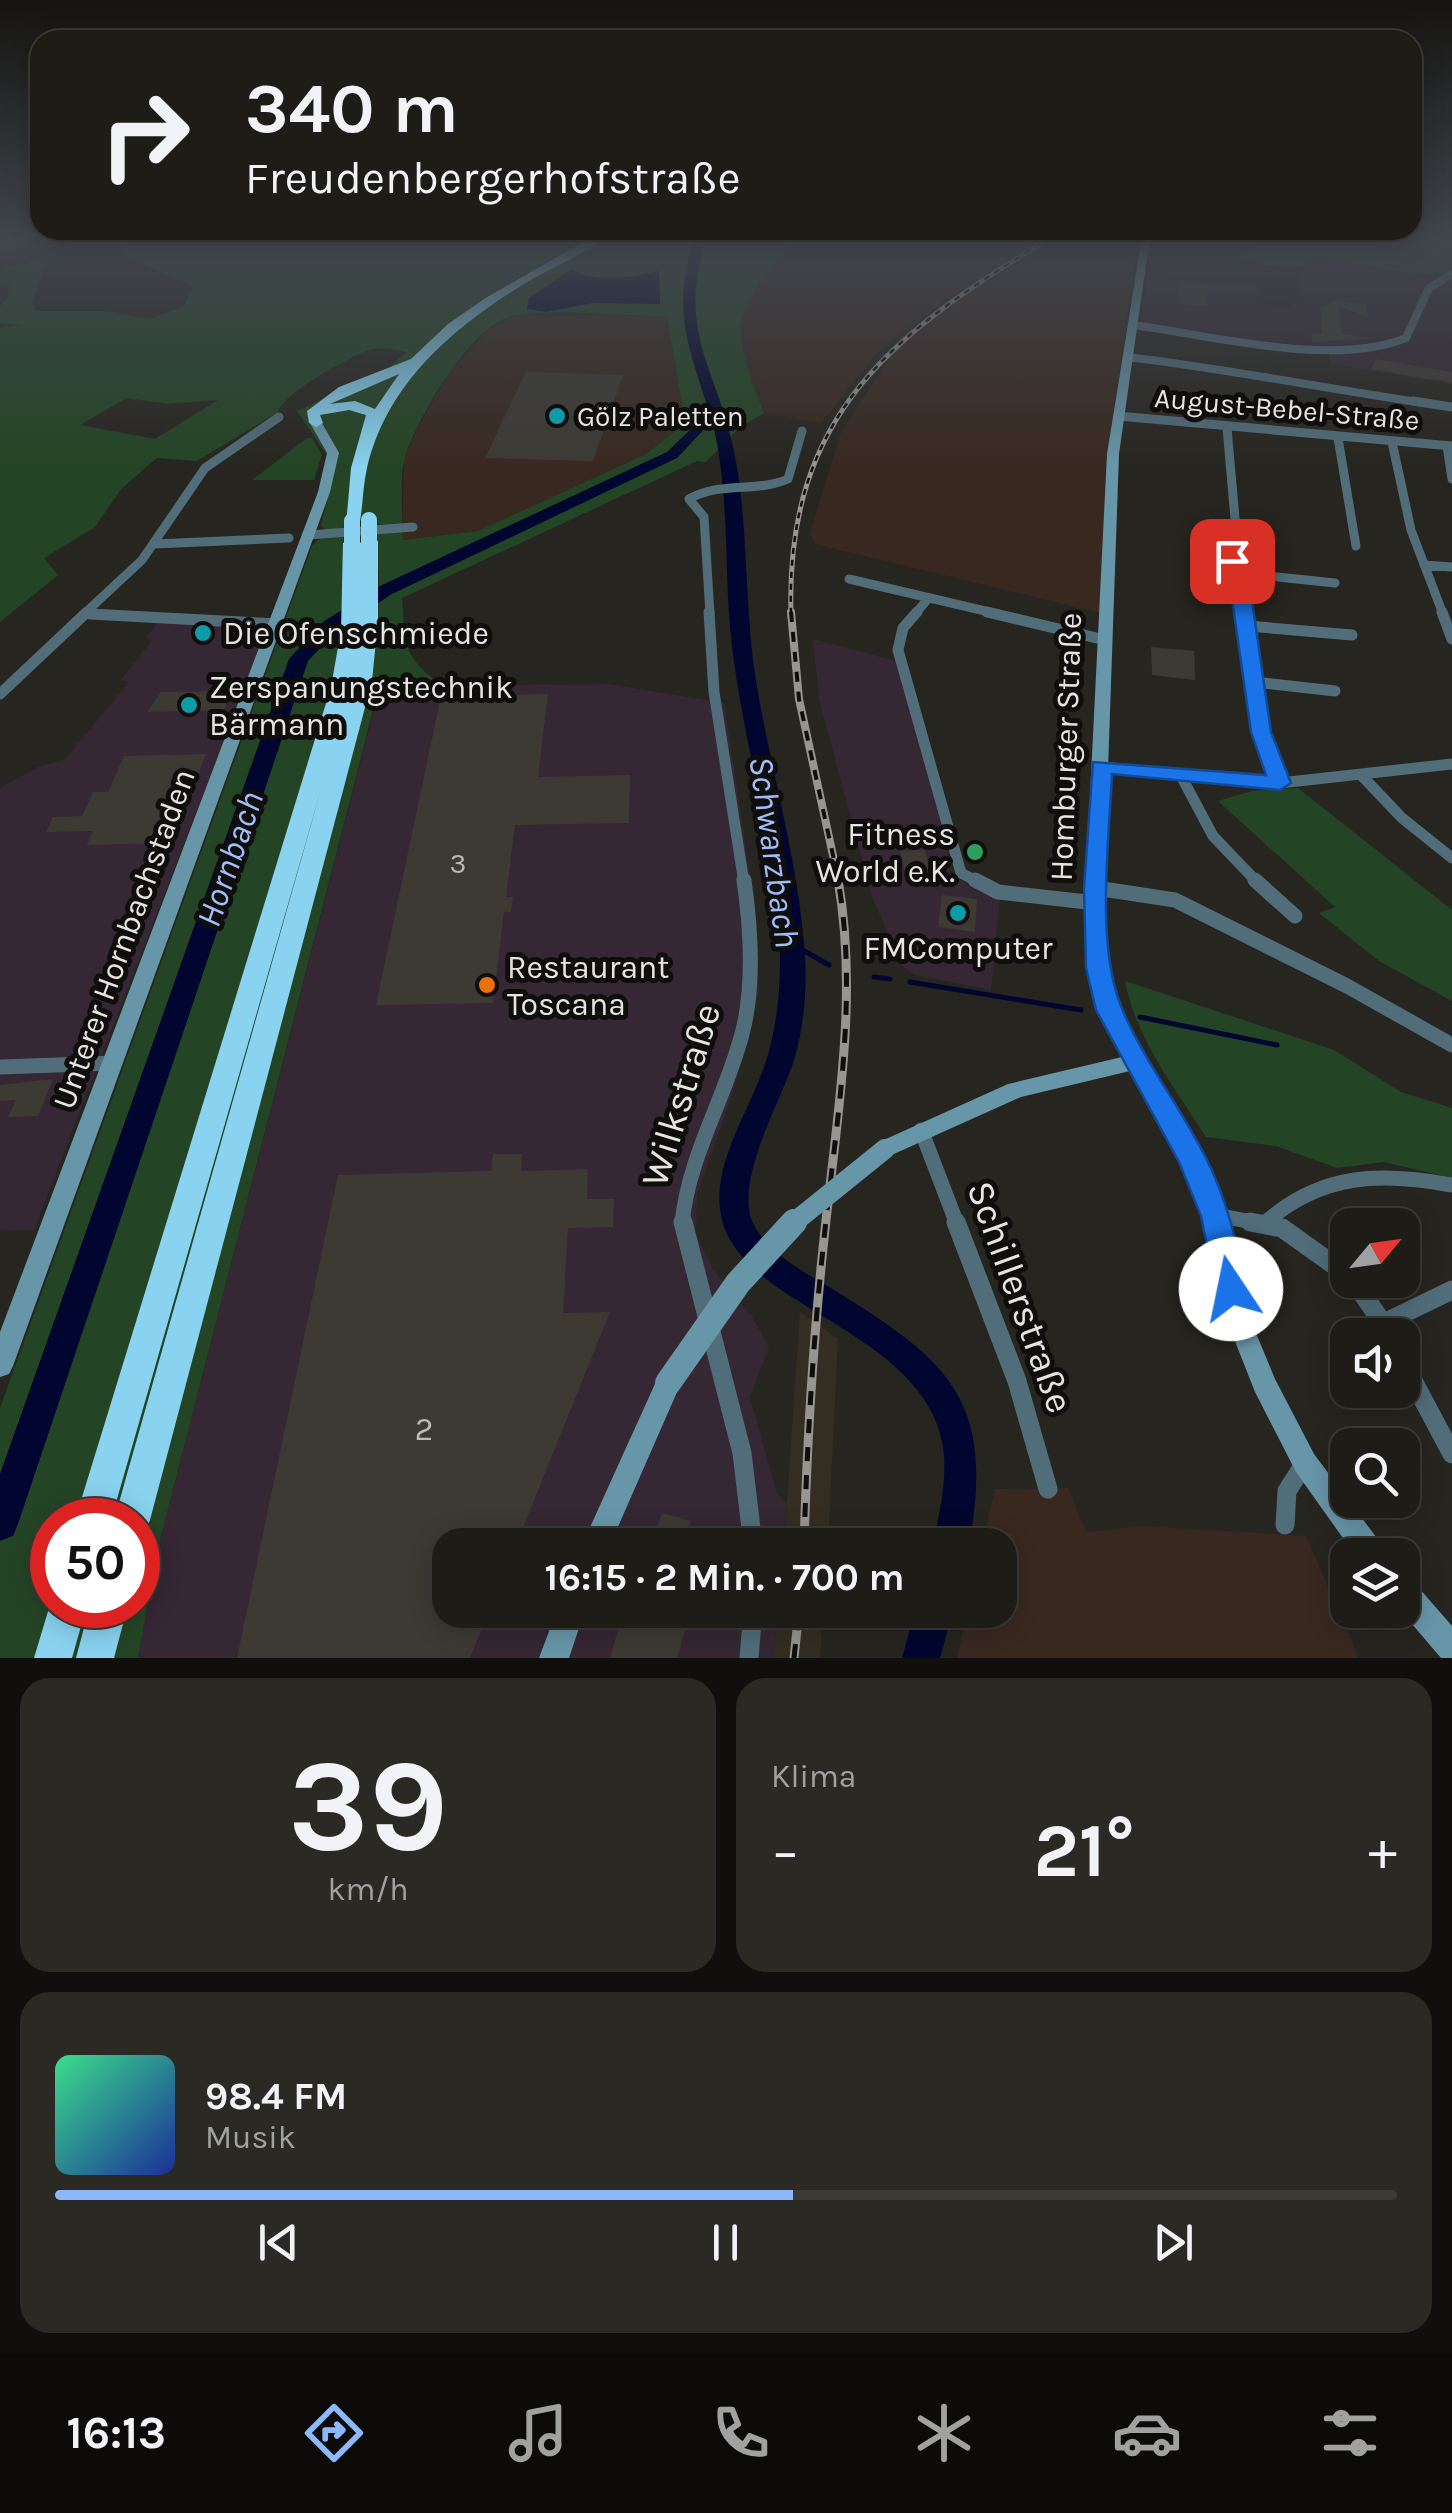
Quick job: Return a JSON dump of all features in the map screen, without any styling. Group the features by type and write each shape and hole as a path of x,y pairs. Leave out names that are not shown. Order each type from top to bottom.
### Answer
{"highway":[{"path":"316,424 312,414 323,401 382,380 424,353 469,314"},
{"path":"360,520 378,452 398,408 426,367 484,314"},
{"path":"138,1498 362,680 360,468 372,431 393,392 424,353"},
{"path":"316,424 316,416 324,410 356,406 373,414 372,431"},
{"path":"100,1498 360,626"},
{"path":"52,1658 61,1628"},
{"path":"95,1658 103,1628"}],"main road":[{"name":"Homburger Straße","path":"1135,314 1118,416 1105,640 1096,896 1102,988 1134,1062 1185,1145 1216,1216 1235,1305 1252,1355 1305,1463 1360,1538"},
{"name":"Unterer Hornbachstaden","path":"0,1366 310,535 333,453 316,424"},
{"path":"604,1528 668,1383 729,1290 781,1231 831,1186 885,1149 978,1104 1057,1078 1134,1062"},
{"path":"1420,1611 1452,1648"},
{"path":"554,1658 565,1628"}],"street":[{"path":"1133,325 1331,350 1374,351 1406,338 1417,314"},
{"path":"1127,358 1260,372 1315,387 1452,406"},
{"name":"August-Bebel-Straße","path":"1118,416 1449,446"},
{"path":"0,694 90,614 154,544 186,490 205,468 280,418"},
{"path":"1227,428 1237,541"},
{"name":"Wilkstraße","path":"751,1528 742,1453 682,1230 685,1191 738,1050 750,983 747,902 718,720 704,517 688,498 788,480 802,431"},
{"path":"1338,438 1356,546"},
{"path":"1392,442 1400,489 1452,639"},
{"path":"1449,446 1452,479"},
{"path":"310,535 413,527"},
{"path":"154,544 290,538"},
{"path":"1232,561 1239,573 1248,626 1261,732 1280,783"},
{"path":"1424,565 1452,567"},
{"path":"1239,573 1335,583"},
{"path":"849,578 927,600 1105,640"},
{"path":"927,600 903,628 898,650 961,873 998,892 1174,900 1347,986 1452,1045"},
{"path":"90,614 276,624"},
{"path":"1248,626 1352,636"},
{"path":"1256,682 1334,691"},
{"path":"1101,767 1280,783 1452,764"},
{"path":"1180,774 1196,817 1212,839 1296,916"},
{"path":"1362,776 1402,818 1452,858"},
{"path":"0,1067 113,1063"},
{"name":"Schillerstraße","path":"920,1130 1012,1365 1048,1489"},
{"path":"1266,1222 1286,1206 1345,1177 1388,1176 1452,1185"},
{"path":"1216,1216 1266,1222 1304,1241 1330,1260"},
{"path":"1406,1318 1452,1290"},
{"path":"1420,1394 1452,1454"},
{"path":"1285,1526 1289,1481 1305,1463"},
{"path":"749,1658 752,1628"}],"shaded area":[{"path":"743,314 926,314 877,353 821,423 764,413 740,352 738,330"},
{"path":"937,314 1127,314 1108,451 1101,613 815,544 810,534 841,432 891,355"},
{"path":"1141,314 1452,314 1452,384 1329,364 1329,354 1139,328"},
{"path":"513,316 667,316 685,423 646,454 478,531 402,540 404,458 422,420 451,370 488,331"},
{"path":"159,621 268,627 34,1230 0,1231 0,788 38,767 64,760 129,682 121,680 151,641 146,638"},
{"path":"813,639 896,661 945,834 950,873 978,892 1000,898 991,990 915,975 903,967 872,897 819,699"},
{"path":"608,684 724,703 754,902 759,990 733,1092 697,1195 696,1235 713,1269 751,1315 769,1347 750,1397 777,1494 787,1503 785,1528 432,1528 432,1628 776,1628 773,1658 138,1658 143,1628 160,1628 160,1540 380,686"},
{"path":"800,1312 838,1339 829,1528 785,1528"},
{"path":"1068,1488 1086,1532 1142,1526 1306,1536 1330,1591 1330,1628 1346,1628 1359,1658 957,1658 964,1628 1017,1628 1017,1528 986,1528 995,1489"},
{"path":"776,1628 822,1628 820,1658 773,1658"}],"green space":[{"path":"0,314 123,314 150,319 162,314 524,314 496,323 480,336 434,396 404,462 402,524 378,527 378,519 344,522 343,530 324,529 321,525 339,454 326,454 297,411 388,369 406,352 372,350 317,377 292,395 278,412 197,461 157,458 121,489 95,527 44,558 58,575 0,622 0,328 21,325 0,323","holes":["127,398 168,404 218,400 155,439 80,425"]},
{"path":"626,314 744,314 744,356 764,413 739,428 706,462 697,461 402,598 409,650 421,668 445,686 379,687 160,1540 160,1498 30,1498 30,1628 143,1628 138,1658 0,1658 0,1408 312,546 319,539 343,536 343,543 377,541 378,534 402,531 403,540 478,531 646,454 685,423 667,316","holes":["379,569 378,617 340,635 342,587"]},
{"path":"312,438 322,455 314,480 252,480"},
{"path":"1298,788 1452,910 1452,1001 1379,961 1319,913 1335,907 1218,801 1252,791"},
{"path":"1125,981 1334,1050 1401,1092 1452,1108 1452,1178 1384,1162 1337,1168 1276,1146 1206,1137 1147,1043"}],"building":[{"path":"1321,314 1340,314 1342,334 1374,339 1312,342 1311,333 1322,334"},
{"path":"1376,359 1452,372 1452,383 1371,369"},
{"name":"Gölz Paletten","path":"526,372 623,375 593,461 485,458"},
{"path":"1151,647 1194,651 1195,680 1152,675"},
{"name":"Zerspanungstechnik Bärmann","path":"231,691 224,710 147,712 161,692"},
{"path":"548,694 538,777 630,775 629,823 515,825 506,897 513,897 511,912 504,912 493,1003 376,1005 441,696"},
{"path":"206,754 184,814 176,814 164,843 87,845 93,831 46,832 53,817 82,816 93,792 108,792 124,756"},
{"path":"925,850 931,877 906,877 900,851"},
{"name":"FMComputer","path":"942,895 977,899 975,932 938,927"},
{"path":"53,1079 38,1116 8,1117 16,1100 0,1101 0,1085"},
{"path":"493,1154 522,1154 521,1171 588,1169 587,1199 614,1199 613,1227 568,1228 563,1313 610,1312 523,1528 432,1528 432,1628 482,1628 470,1658 237,1658 338,1175 491,1171"},
{"path":"662,1513 690,1521 688,1528 657,1528"},
{"path":"619,1628 686,1628 677,1658 610,1658"}],"waterway":[{"name":"Schwarzbach","path":"688,314 727,455 741,643 781,866 792,956 784,1047 741,1163 734,1203 736,1219 748,1242 766,1261 884,1339 936,1389 952,1419 961,1453 961,1495 954,1528"},
{"name":"Hornbach","path":"0,1524 299,659 330,626 386,590 672,455 699,430 713,406"},
{"path":"792,944 829,965"},
{"path":"874,977 890,979"},
{"path":"910,982 1081,1010"},
{"path":"1140,1017 1277,1045"},
{"name":"Schwarzbach","path":"921,1658 929,1628"}],"railway":[{"path":"791,613 794,544 807,483 830,431 861,385 899,344 936,314"},
{"path":"791,613 799,699 839,883"},
{"path":"805,1528 814,1354 846,1015 844,925 838,880"},
{"path":"794,1658 797,1628"}],"place":[{"name":"Gölz Paletten","path":"557,416"},
{"name":"Die Ofenschmiede","path":"203,633"},
{"name":"Zerspanungstechnik Bärmann","path":"189,705"},
{"name":"Fitness World e.K.","path":"975,852"},
{"name":"FMComputer","path":"958,913"},
{"name":"Restaurant Toscana","path":"487,985"}],"route":[{"path":"1231,1289 1216,1216 1193,1161 1119,1034 1102,988 1098,968 1096,856 1101,767 1280,783 1261,732 1248,626 1238,568 1232,561"}]}
